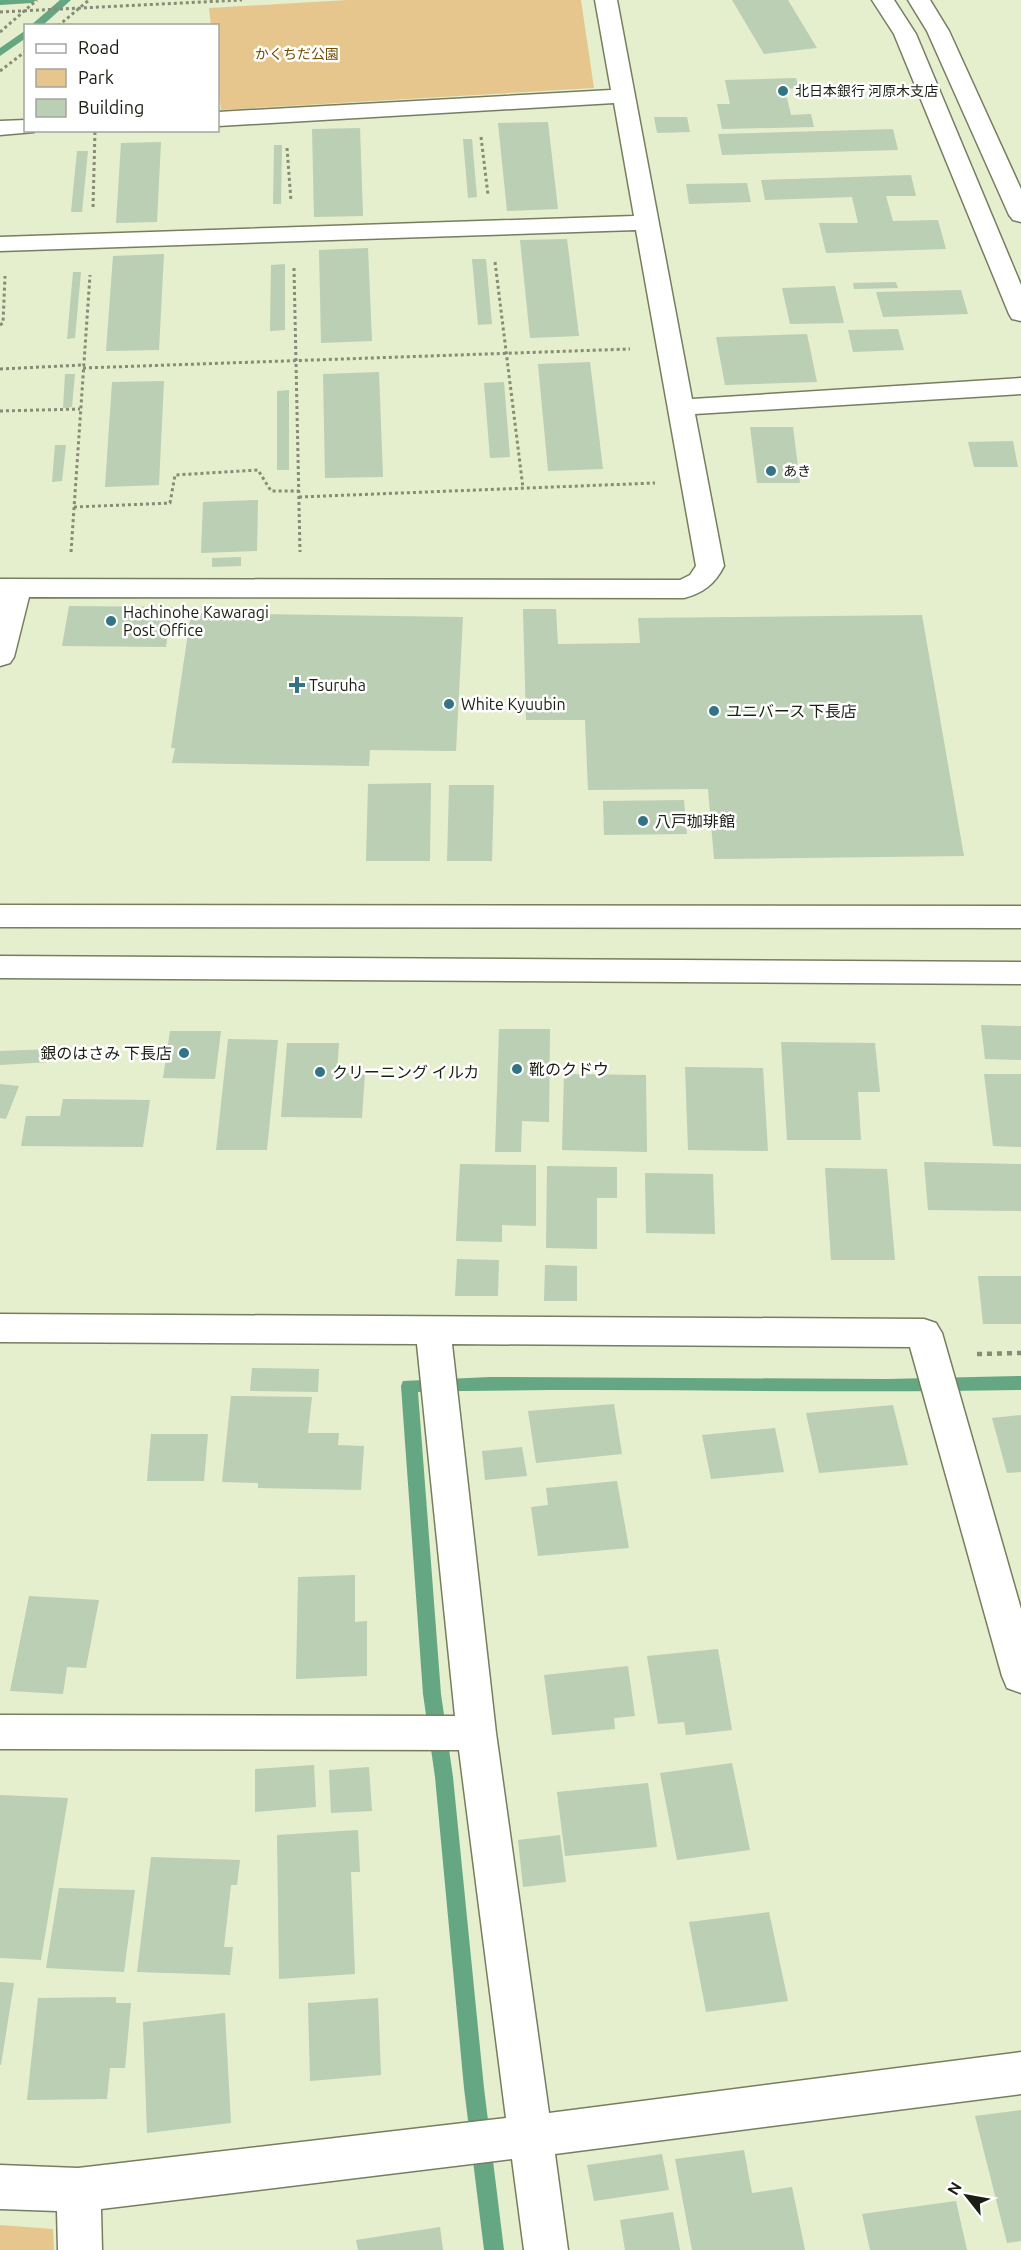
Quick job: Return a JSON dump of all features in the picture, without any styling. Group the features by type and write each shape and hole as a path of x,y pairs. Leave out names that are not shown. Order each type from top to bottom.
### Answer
{"street":[{"path":"0,657 9,588 684,589 697,584 706,575 710,566 645,223 606,0"},
{"path":"883,0 905,34 1021,314"},
{"path":"919,0 938,31 1021,215"},
{"path":"219,118 622,96"},
{"path":"0,128 24,127"},
{"path":"3,244 491,226 645,223"},
{"path":"679,407 1021,386"},
{"path":"0,916 1021,918"},
{"path":"0,967 1021,973"},
{"path":"0,1328 924,1333 1021,1676"},
{"path":"433,1331 476,1733 546,2250"},
{"path":"0,1732 476,1733"},
{"path":"0,2187 78,2190 531,2136 1021,2073"},
{"path":"78,2190 80,2250"}],"path":[{"path":"0,32 37,0"},
{"path":"60,24 89,0"},
{"path":"0,12 242,0"},
{"path":"0,71 24,53"},
{"path":"477,104 523,488"},
{"path":"285,115 293,233 300,561"},
{"path":"69,588 92,240 95,132"},
{"path":"0,325 3,323 3,244"},
{"path":"0,369 634,348"},
{"path":"0,411 80,410"},
{"path":"74,507 170,503 175,475 258,470 271,491 299,491"},
{"path":"299,497 658,483"},
{"path":"969,1354 1021,1353"}],"green space":[{"name":"かくちだ公園","path":"347,0 581,0 594,88 221,110 219,24 211,24 209,8"},
{"path":"0,2225 53,2229 54,2250 0,2250"}],"building":[{"path":"732,0 788,0 817,48 764,54"},
{"path":"796,78 799,88 785,89 791,115 811,114 814,127 722,129 717,104 730,104 725,80"},
{"path":"654,117 687,117 690,132 657,133"},
{"path":"548,122 558,209 507,211 498,123"},
{"path":"360,128 363,216 314,217 312,129"},
{"path":"893,129 898,150 722,155 718,134"},
{"path":"463,139 472,139 477,197 468,198"},
{"path":"161,142 157,222 116,223 121,143"},
{"path":"274,145 282,145 281,204 273,204"},
{"path":"77,151 88,151 82,212 71,212"},
{"path":"911,175 916,196 886,196 893,221 938,220 946,249 826,253 819,223 858,223 852,197 765,200 761,180"},
{"path":"747,183 751,202 689,204 686,184"},
{"path":"567,239 579,336 530,338 520,240"},
{"path":"368,248 372,341 321,343 319,250"},
{"path":"164,254 159,350 106,351 113,256"},
{"path":"472,259 486,259 492,324 478,325"},
{"path":"285,264 285,330 270,331 271,265"},
{"path":"73,272 81,272 75,338 67,339"},
{"path":"896,282 898,288 854,289 853,283"},
{"path":"835,286 844,323 790,324 782,288"},
{"path":"961,290 968,314 883,317 876,292"},
{"path":"898,329 904,350 853,352 848,330"},
{"path":"807,334 817,382 725,385 716,337"},
{"path":"590,362 603,469 548,471 538,364"},
{"path":"379,372 383,477 325,478 323,374"},
{"path":"65,374 75,374 72,407 63,408"},
{"path":"164,381 159,485 105,487 112,382"},
{"path":"504,382 510,457 490,458 484,383"},
{"path":"289,390 289,470 277,470 277,391"},
{"path":"750,427 793,427 800,483 757,483"},
{"path":"1013,441 1018,467 974,467 968,442"},
{"path":"55,445 66,445 62,481 52,482"},
{"path":"258,500 257,551 201,553 203,502"},
{"path":"241,557 241,566 212,567 212,558"},
{"path":"69,606 172,607 166,647 62,646"},
{"path":"523,609 556,609 558,644 640,643 638,618 922,615 964,856 714,859 708,789 588,790 585,720 526,720"},
{"path":"191,613 463,617 456,751 370,750 369,766 172,763 175,748 171,748"},
{"path":"431,783 430,861 366,861 368,784"},
{"path":"449,785 494,785 492,861 447,861"},
{"path":"684,800 687,834 604,835 603,801"},
{"path":"981,1025 1021,1026 1021,1060 985,1059"},
{"path":"499,1029 550,1029 549,1122 522,1121 521,1152 495,1152"},
{"path":"170,1031 221,1031 215,1079 163,1078"},
{"path":"228,1039 278,1040 267,1150 216,1150"},
{"path":"781,1042 875,1043 880,1092 858,1092 861,1140 787,1140"},
{"path":"287,1043 339,1043 337,1073 365,1073 362,1118 281,1117"},
{"path":"51,1049 50,1062 0,1065 0,1051"},
{"path":"685,1067 763,1068 768,1151 688,1150"},
{"path":"564,1074 646,1075 647,1152 562,1150"},
{"path":"984,1074 1021,1074 1021,1147 993,1146"},
{"path":"0,1084 19,1086 6,1119 0,1118"},
{"path":"63,1099 150,1100 143,1147 21,1146 26,1116 60,1116"},
{"path":"924,1162 1021,1164 1021,1211 928,1210"},
{"path":"460,1164 536,1165 536,1226 502,1225 502,1242 456,1241"},
{"path":"547,1166 617,1167 617,1198 597,1198 597,1249 546,1248"},
{"path":"825,1168 887,1169 895,1260 831,1260"},
{"path":"645,1173 713,1174 715,1234 646,1233"},
{"path":"457,1259 499,1260 498,1296 455,1296"},
{"path":"545,1265 577,1266 577,1301 544,1301"},
{"path":"978,1276 1021,1276 1021,1324 983,1324"},
{"path":"252,1368 319,1369 318,1392 250,1391"},
{"path":"231,1396 312,1397 308,1433 339,1433 338,1445 364,1446 361,1490 258,1488 258,1483 222,1482"},
{"path":"614,1404 622,1454 536,1463 528,1411"},
{"path":"893,1405 908,1465 819,1473 806,1413"},
{"path":"1021,1415 1021,1472 1007,1473 992,1418"},
{"path":"775,1428 784,1472 711,1479 702,1435"},
{"path":"151,1434 208,1434 204,1481 147,1481"},
{"path":"522,1447 527,1476 485,1480 482,1451"},
{"path":"617,1481 629,1548 538,1556 531,1507 548,1505 546,1488"},
{"path":"355,1575 355,1622 367,1621 367,1676 296,1679 298,1577"},
{"path":"29,1596 99,1600 86,1668 67,1667 63,1694 10,1691"},
{"path":"718,1649 732,1730 686,1735 684,1722 658,1724 647,1656"},
{"path":"628,1666 635,1716 614,1718 615,1729 552,1735 544,1675"},
{"path":"732,1763 750,1850 677,1860 660,1773"},
{"path":"314,1765 316,1807 255,1812 255,1769"},
{"path":"369,1767 372,1811 331,1813 329,1770"},
{"path":"648,1783 657,1847 565,1856 557,1792"},
{"path":"0,1795 68,1798 41,1960 0,1958"},
{"path":"358,1830 360,1872 351,1872 355,1974 279,1979 277,1835"},
{"path":"560,1835 566,1882 523,1887 518,1840"},
{"path":"151,1857 240,1860 237,1885 231,1885 224,1947 233,1947 230,1975 137,1972"},
{"path":"59,1888 135,1890 124,1972 46,1968"},
{"path":"769,1912 788,2001 706,2012 689,1922"},
{"path":"0,1982 14,1983 1,2065 0,2065"},
{"path":"116,1997 116,2003 131,2003 125,2068 110,2068 107,2099 27,2100 38,1998"},
{"path":"378,1998 381,2075 310,2081 308,2003"},
{"path":"225,2013 231,2123 147,2133 143,2022"},
{"path":"1021,2110 1021,2241 1007,2243 975,2116"},
{"path":"744,2150 752,2193 792,2187 805,2250 692,2250 675,2159"},
{"path":"662,2154 669,2190 594,2201 587,2165"},
{"path":"956,2201 967,2250 870,2250 862,2214"},
{"path":"673,2212 680,2250 625,2250 620,2220"},
{"path":"440,2227 443,2250 358,2250 356,2240"}],"waterway":[{"path":"0,2 32,0"},
{"path":"37,24 66,0"},
{"path":"0,53 24,35"},
{"path":"494,2250 474,2088 444,1777 432,1694 409,1386 490,1384 887,1386 1021,1383"}],"place":[{"name":"北日本銀行 河原木支店","path":"783,91"},
{"name":"あき","path":"771,471"},
{"name":"Hachinohe Kawaragi Post Office","path":"111,621"},
{"name":"Tsuruha","path":"297,685"},
{"name":"White Kyuubin","path":"449,704"},
{"name":"ユニバース 下長店","path":"714,711"},
{"name":"八戸珈琲館","path":"643,821"},
{"name":"銀のはさみ 下長店","path":"184,1053"},
{"name":"靴のクドウ","path":"517,1069"},
{"name":"クリーニング イルカ","path":"320,1072"}]}
